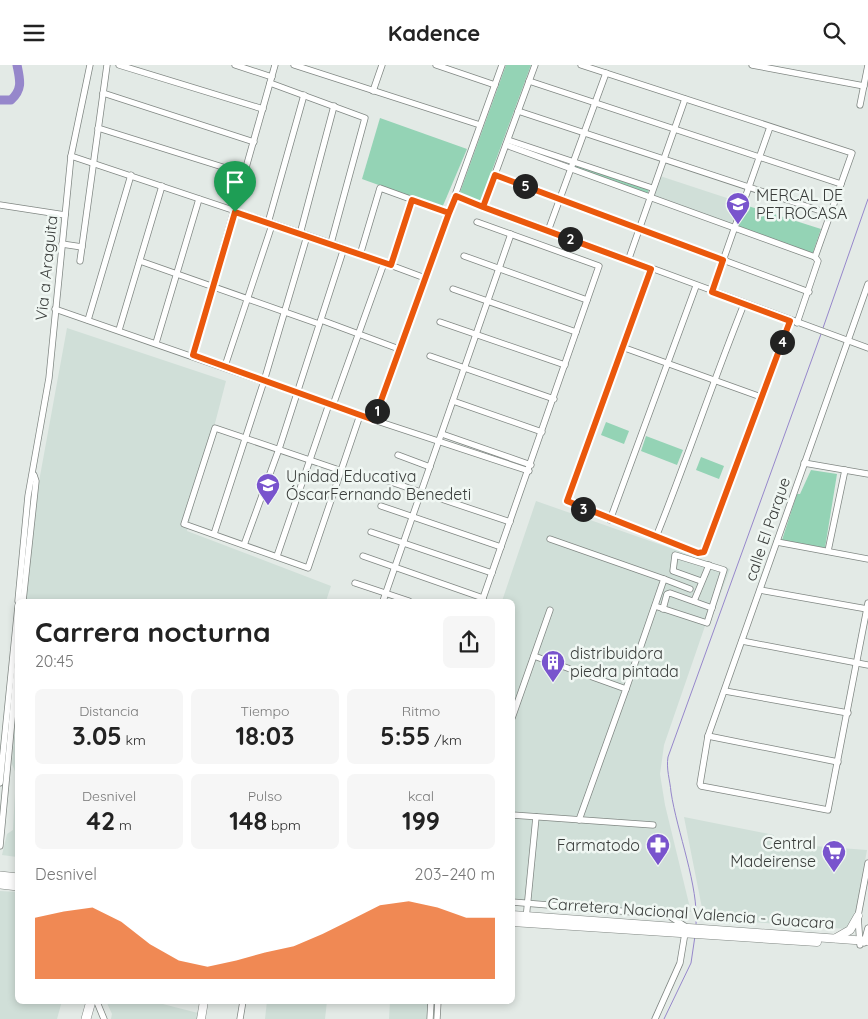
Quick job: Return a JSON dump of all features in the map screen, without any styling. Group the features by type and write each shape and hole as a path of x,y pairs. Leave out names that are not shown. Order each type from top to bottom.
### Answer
{"main road":[{"path":"0,876 15,878"},
{"path":"0,885 15,886"},
{"name":"Carretera Nacional Valencia - Guacara","path":"515,916 526,919 864,943"},
{"path":"835,939 850,930 858,916"},
{"name":"Carretera Nacional Valencia - Guacara","path":"515,921 526,919"},
{"name":"Carretera Nacional Valencia - Guacara","path":"693,931 835,939 864,943"},
{"path":"86,1019 90,1004"},
{"path":"92,1019 96,1004"},
{"path":"201,1019 204,1004"}],"street":[{"name":"Via a Araguita","path":"18,599 28,496 34,475 49,378 71,157 90,65"},
{"path":"80,261 107,65"},
{"path":"119,65 263,109"},
{"path":"235,65 242,66 304,95 366,118 331,243"},
{"path":"193,355 235,212 275,65"},
{"path":"294,65 480,125"},
{"path":"373,91 382,65"},
{"path":"436,65 495,85"},
{"path":"374,420 502,65"},
{"path":"483,207 535,65"},
{"path":"581,65 852,153 815,257"},
{"path":"752,65 864,86"},
{"path":"860,105 868,65"},
{"path":"548,231 606,73"},
{"path":"530,81 841,184"},
{"path":"103,93 254,142"},
{"path":"225,366 248,299 270,224 304,95"},
{"path":"628,261 652,188 685,99"},
{"path":"300,234 334,106"},
{"path":"518,111 830,214"},
{"path":"712,292 770,127"},
{"path":"98,128 245,174"},
{"path":"507,143 573,161 652,188"},
{"path":"507,143 649,199 815,257 818,261 797,323"},
{"path":"71,157 131,175 270,224 331,243 425,278"},
{"path":"88,320 131,175"},
{"path":"495,175 809,292"},
{"path":"119,330 162,186"},
{"path":"360,255 380,188 449,213"},
{"path":"456,196 790,321 868,348"},
{"path":"156,343 199,199"},
{"path":"391,265 412,200"},
{"path":"0,205 64,215"},
{"path":"477,222 598,266 554,399 482,599"},
{"path":"384,599 511,235"},
{"path":"214,534 264,381 307,236"},
{"path":"62,244 82,247"},
{"path":"244,545 279,449 344,248"},
{"path":"464,256 587,299"},
{"path":"140,261 284,312 320,322 399,349"},
{"path":"277,556 310,459 384,263"},
{"path":"651,269 567,498 569,504 698,553 704,552 790,321"},
{"path":"610,520 696,286"},
{"name":"calle El Parque","path":"838,762 828,810 704,788 700,784 708,736 868,286"},
{"path":"453,289 576,332"},
{"path":"656,537 688,456 713,379 744,303"},
{"path":"55,309 225,366 374,420 441,437 530,468"},
{"path":"440,322 565,365"},
{"path":"622,347 761,397"},
{"path":"430,356 554,399"},
{"path":"453,401 542,432"},
{"path":"342,471 215,428 184,524 308,568 342,471 360,415"},
{"path":"398,455 430,467"},
{"path":"804,463 868,474"},
{"path":"828,551 844,470"},
{"name":"Via a Araguita","path":"23,599 36,481 34,475"},
{"path":"388,481 510,522"},
{"path":"381,506 501,547"},
{"path":"371,531 492,573"},
{"path":"550,539 690,589"},
{"path":"777,541 868,559"},
{"path":"655,605 705,623 724,571 676,555 674,556 672,571 702,581"},
{"path":"363,556 479,599"},
{"path":"694,601 708,565"},
{"path":"579,820 664,579"},
{"path":"355,583 403,599"},
{"path":"708,736 838,762 868,606 760,591"},
{"path":"663,609 668,593 712,608"},
{"path":"515,710 550,610"},
{"path":"0,783 15,636"},
{"path":"742,641 868,665"},
{"path":"534,656 626,689"},
{"path":"0,846 15,688"},
{"path":"724,691 848,713"},
{"path":"515,815 653,825"},
{"path":"526,919 536,817"},
{"path":"864,943 858,916 868,863"},
{"path":"515,902 668,915 693,931 654,1019"},
{"path":"864,943 868,928"},
{"path":"98,1004 104,1019"},
{"path":"240,1019 242,1004"},
{"path":"430,1019 431,1004"},
{"path":"436,1019 438,1004"}],"shaded area":[{"path":"660,176 739,202 731,226 652,196"},
{"path":"67,328 226,381 187,531 331,586 327,599 26,599 40,476"},
{"path":"536,501 730,569 709,624 705,626 664,745 660,774 665,805 691,912 515,900 515,599 503,599"},
{"path":"15,727 15,772 12,764"},
{"path":"15,793 15,857 2,855 7,834 13,830"},
{"path":"684,817 774,835 774,843 867,850 854,921 847,929 702,920 702,908"},
{"path":"0,891 15,892 15,1004 61,1004 57,1019 0,1019"},
{"path":"107,1004 163,1004 198,1013 197,1019 111,1019 112,1014"},
{"path":"267,1004 327,1004 325,1019 265,1019"},
{"path":"390,1004 428,1004 427,1019 389,1019"}],"green space":[{"path":"506,65 531,65 480,203 459,195"},
{"path":"380,118 467,149 442,208 362,179"},
{"path":"575,164 649,189 647,195 574,168"},
{"path":"745,205 821,229 812,255 737,228"},
{"path":"606,422 629,431 624,444 601,435"},
{"path":"646,436 683,450 677,465 641,451"},
{"path":"701,457 724,466 719,479 696,470"},
{"path":"811,470 837,474 825,548 782,540 797,494 800,494"}],"waterway":[{"path":"0,100 11,100 19,88 20,80 17,65"},
{"path":"823,328 868,199"},
{"path":"696,925 694,893 674,808 668,770 668,757 821,334"},
{"path":"664,1019 691,963 695,936"}],"place":[{"name":"MERCAL DE PETROCASA","path":"738,225"},
{"name":"Unidad Educativa ÓscarFernando Benedeti","path":"268,506"},
{"name":"distribuidora piedra pintada","path":"553,683"},
{"name":"Farmatodo","path":"658,866"},
{"name":"Central Madeirense","path":"834,873"}],"route":[{"path":"235,212 193,355 374,420 456,196 483,207 651,269 567,501 569,504 698,553 704,552 790,321 712,292 723,260 495,175 483,207 456,196 449,213 412,200 391,265 331,243 235,212"}]}
